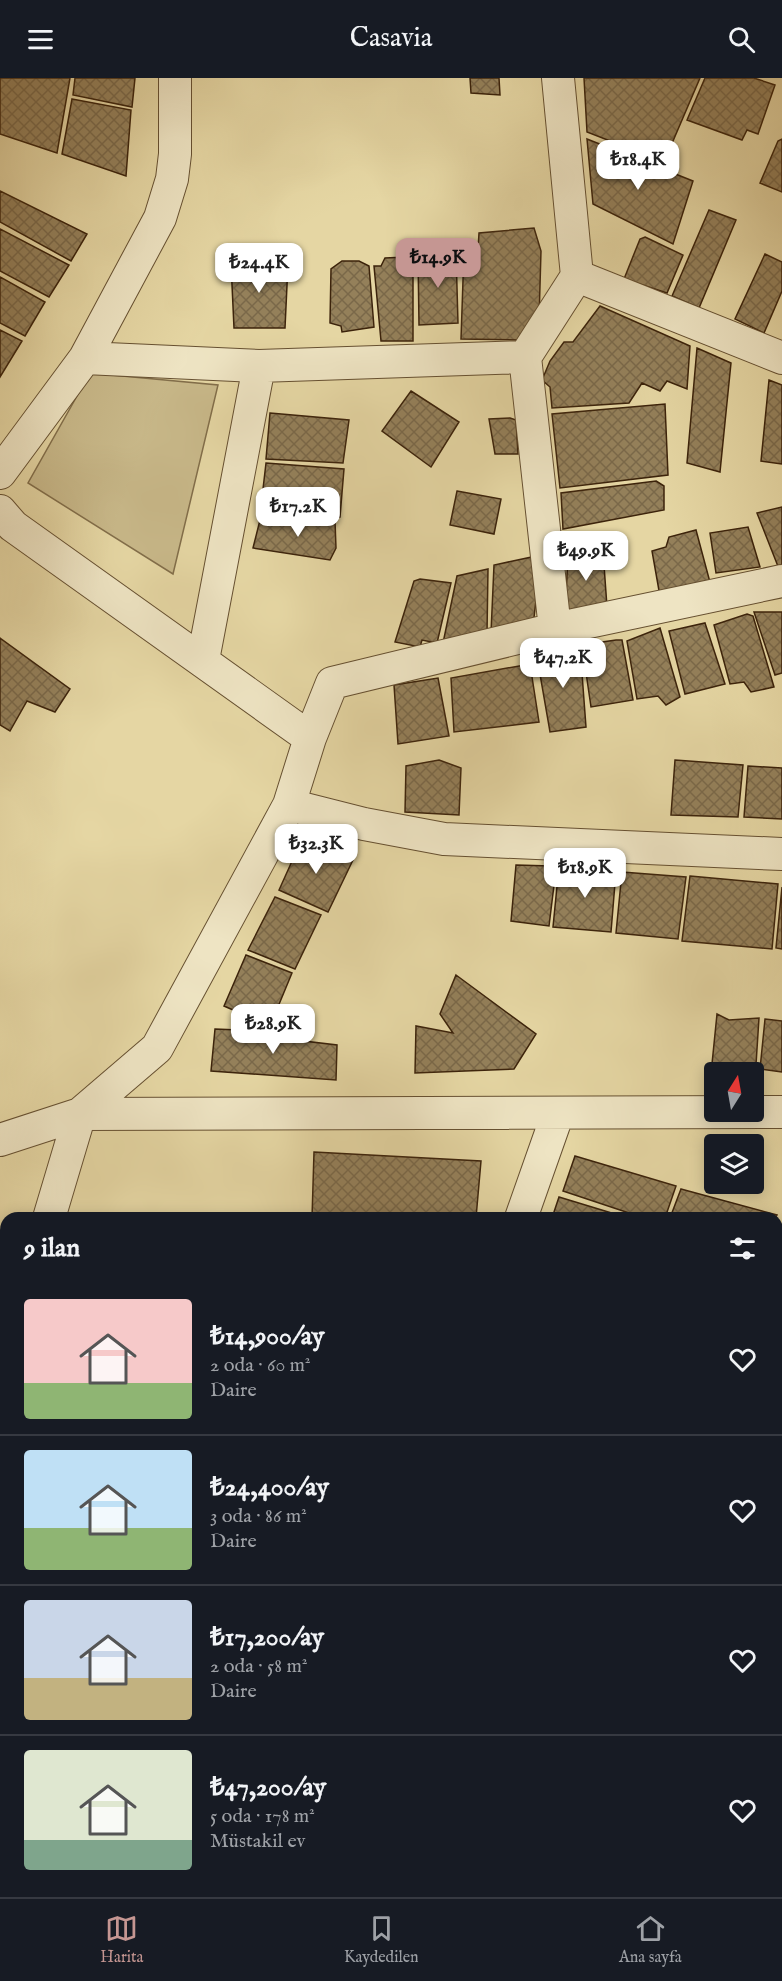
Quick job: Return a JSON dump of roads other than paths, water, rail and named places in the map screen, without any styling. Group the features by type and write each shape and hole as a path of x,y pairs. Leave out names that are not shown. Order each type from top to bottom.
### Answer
{"street":[{"path":"0,473 86,358 160,218 167,199 175,154 175,78"},
{"path":"555,629 525,357 577,276 558,78"},
{"path":"577,276 782,358"},
{"path":"86,358 259,366 525,357"},
{"path":"203,660 259,366"},
{"path":"4,529 203,660 310,738"},
{"path":"51,1212 80,1114 157,1048 289,805 310,738 332,683 555,629 782,581"},
{"path":"289,805 364,824 444,839 782,854"},
{"path":"523,1212 558,1113"},
{"path":"0,1140 80,1114 780,1115"}]}
